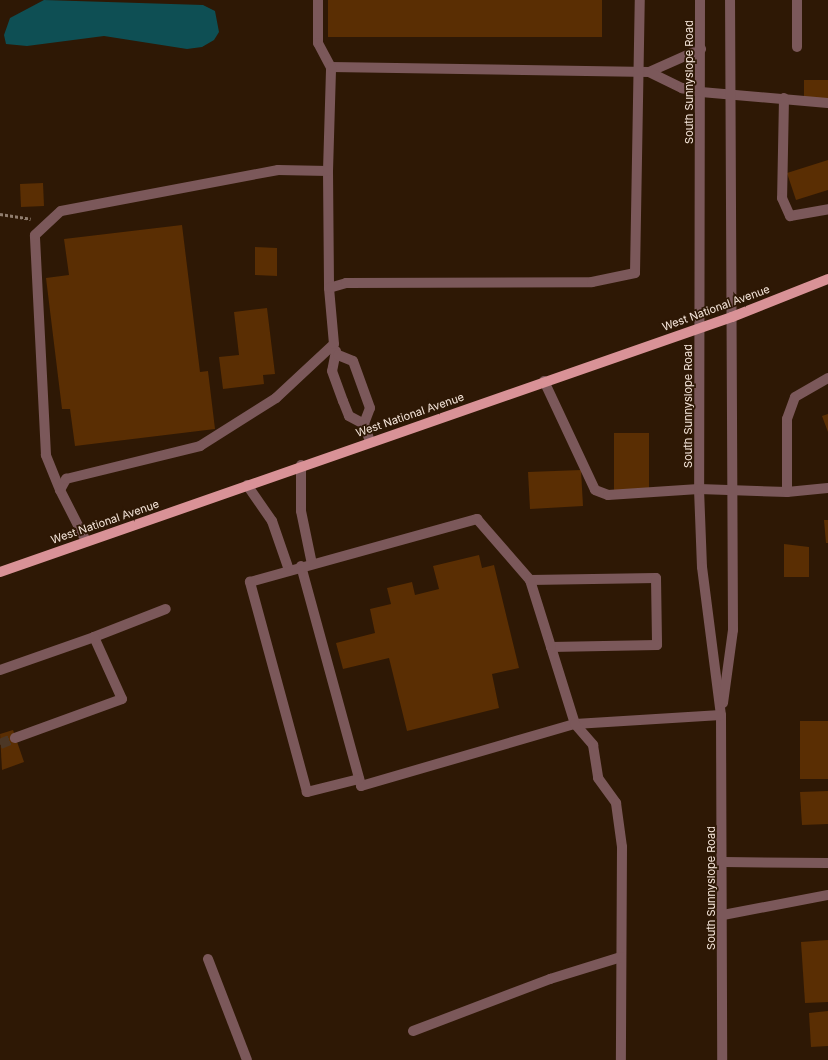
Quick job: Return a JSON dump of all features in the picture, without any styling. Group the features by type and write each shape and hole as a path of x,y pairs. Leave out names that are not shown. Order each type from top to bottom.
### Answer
{"main road":[{"name":"West National Avenue","path":"0,572 301,465 732,317 828,279"}],"street":[{"path":"318,0 318,43 331,68 328,171 329,288 334,344 338,355 332,371 349,416 364,424"},
{"path":"329,288 346,283 592,282 635,273 644,72 640,0"},
{"name":"South Sunnyslope Road","path":"700,0 701,327 699,489 702,567 721,715 724,862 722,1060"},
{"name":"South Sunnyslope Road","path":"721,715 733,630 730,0"},
{"path":"797,0 797,48"},
{"path":"644,72 701,48"},
{"path":"331,68 644,72 682,88 701,92 731,93 828,103"},
{"path":"784,98 782,198 790,216 828,209"},
{"path":"86,541 60,490 46,454 35,235 61,211 270,172 328,171"},
{"path":"60,490 66,479 200,446 276,398 334,344"},
{"path":"338,355 352,361 370,408 364,424 370,441"},
{"path":"787,492 787,419 794,398 828,378"},
{"path":"544,381 595,490 608,495 699,489 787,492 828,488"},
{"path":"301,465 301,511 312,564"},
{"path":"247,485 272,522 289,570"},
{"path":"359,779 307,792 250,582 302,566 477,518 530,580 575,724 593,745 598,778 616,803 622,847 621,1060"},
{"path":"302,566 361,786 575,724 721,715"},
{"path":"530,580 656,578 657,645 551,646"},
{"path":"0,670 166,609"},
{"path":"16,738 122,699 94,636"},
{"path":"724,862 828,863"},
{"path":"723,915 828,895"},
{"path":"413,1031 550,979 621,957"},
{"path":"208,959 247,1060"}],"path":[{"path":"0,214 49,222"}],"water":[{"path":"44,0 203,5 215,11 219,32 214,40 202,47 187,49 104,36 27,46 6,44 4,35 10,18"}],"building":[{"path":"328,0 602,0 602,37 328,37"},
{"path":"804,80 828,80 828,99 804,99"},
{"path":"828,160 828,190 796,200 787,173"},
{"path":"43,183 44,206 21,207 20,184"},
{"path":"182,225 200,372 208,371 215,429 75,446 70,409 62,409 46,278 69,275 64,239"},
{"path":"255,247 277,248 277,276 255,275"},
{"path":"267,308 275,374 263,375 264,384 223,389 219,357 239,355 234,312"},
{"path":"828,414 828,432 822,416"},
{"path":"614,433 649,433 649,493 614,493"},
{"path":"581,470 583,506 530,509 528,472"},
{"path":"824,520 828,520 828,543 826,543"},
{"path":"784,544 809,547 809,577 784,577"},
{"path":"479,555 482,568 494,565 519,668 492,674 499,708 407,731 389,658 343,669 336,643 375,633 370,609 391,604 387,588 412,582 415,595 439,589 433,566"},
{"path":"800,721 828,721 828,779 800,779"},
{"path":"13,730 24,762 2,770 0,734"},
{"path":"828,791 828,824 802,825 800,792"},
{"path":"828,940 828,1002 805,1003 801,942"},
{"path":"828,1011 828,1046 811,1047 809,1013"}],"tunnel":[{"path":"0,744 15,738"}]}
